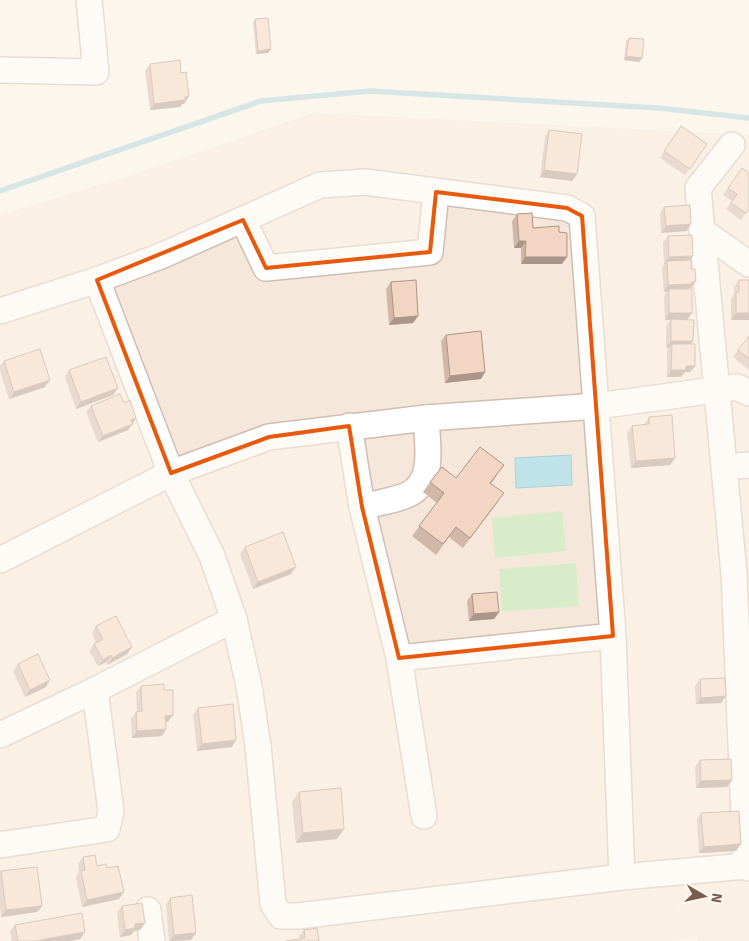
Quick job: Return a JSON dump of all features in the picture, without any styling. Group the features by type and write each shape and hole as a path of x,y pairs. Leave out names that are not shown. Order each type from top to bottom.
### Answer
{"street":[{"path":"0,70 96,72 89,0"},
{"path":"97,280 171,473 212,556 234,619 249,686 258,746 272,904 281,916 308,915 622,877 748,867 742,574 724,467 698,188 732,145"},
{"path":"0,310 97,280 161,256 320,185 365,182 567,208 582,216 613,636 622,877"},
{"path":"243,220 266,268 430,252 436,192"},
{"path":"702,231 749,264"},
{"path":"0,560 171,473 269,437 426,418 597,406 738,387 749,393"},
{"path":"362,507 408,494 420,485 428,471 426,418"},
{"path":"349,426 362,507 399,658 424,816"},
{"path":"724,467 749,465"},
{"path":"0,735 95,690 234,619"},
{"path":"399,658 613,636"},
{"path":"0,845 107,829 111,811 95,690"},
{"path":"148,910 152,941"}],"highlighted area":[{"path":"436,192 567,208 582,216 613,636 399,658 362,507 349,426 269,437 171,473 97,280 243,220 266,268 430,252"}],"shaded area":[{"path":"314,113 749,135 749,941 698,941 697,938 670,941 0,941 0,215 119,179"}],"green space":[{"path":"562,511 566,551 495,558 492,518"},
{"path":"576,563 579,606 502,612 499,569"}],"water":[{"path":"571,455 572,485 516,488 515,458"}],"building":[{"path":"268,18 271,49 258,51 255,19"},
{"path":"629,38 644,39 642,58 626,56"},
{"path":"180,60 181,73 186,72 189,96 185,97 185,100 154,104 150,64"},
{"path":"681,126 707,144 690,169 664,151"},
{"path":"549,130 582,134 577,174 544,170"},
{"path":"742,168 749,173 749,209 746,213 731,203 737,194 728,188"},
{"path":"690,205 691,224 666,226 664,207"},
{"path":"532,213 533,228 559,226 559,232 567,233 567,257 525,257 526,241 519,241 517,214"},
{"path":"692,235 693,256 669,257 668,236"},
{"path":"691,260 691,269 695,269 696,281 692,282 692,284 668,285 667,261"},
{"path":"416,280 418,316 394,318 391,282"},
{"path":"739,280 749,280 749,313 736,313 736,292 739,292"},
{"path":"669,289 692,289 692,313 669,313"},
{"path":"671,319 694,320 693,341 671,341"},
{"path":"481,331 485,372 450,376 446,335"},
{"path":"749,336 749,359 738,350"},
{"path":"672,344 695,344 695,366 686,366 686,370 671,370"},
{"path":"40,349 50,380 14,392 4,361"},
{"path":"106,357 118,388 81,402 69,370"},
{"path":"120,394 124,403 130,400 136,418 131,420 133,424 103,436 91,406"},
{"path":"672,415 675,458 636,461 632,426 649,424 649,417"},
{"path":"480,447 504,465 490,483 504,493 470,538 456,527 443,544 419,526 444,493 430,482 442,467 456,478"},
{"path":"283,532 296,567 258,582 245,547"},
{"path":"497,592 499,612 474,614 472,594"},
{"path":"116,616 132,647 112,658 111,655 103,660 94,644 103,639 96,626"},
{"path":"38,654 50,680 30,690 18,664"},
{"path":"725,678 726,696 701,698 700,679"},
{"path":"164,684 164,690 173,690 173,715 165,716 166,729 137,731 136,712 142,711 141,686"},
{"path":"233,704 236,740 202,744 198,708"},
{"path":"731,759 732,780 701,781 700,760"},
{"path":"341,788 344,829 303,833 299,792"},
{"path":"739,811 741,844 704,847 701,813"},
{"path":"95,855 97,866 106,864 107,868 118,866 124,892 87,900 81,871 85,870 83,857"},
{"path":"37,867 42,906 6,910 1,871"},
{"path":"192,895 196,933 174,935 170,898"},
{"path":"142,903 145,923 135,924 135,928 125,930 122,906"},
{"path":"82,913 85,932 35,941 18,941 15,925"},
{"path":"317,928 319,941 286,941 305,938 304,930"}],"waterway":[{"path":"0,191 261,101 370,91 658,108 749,118"}]}
